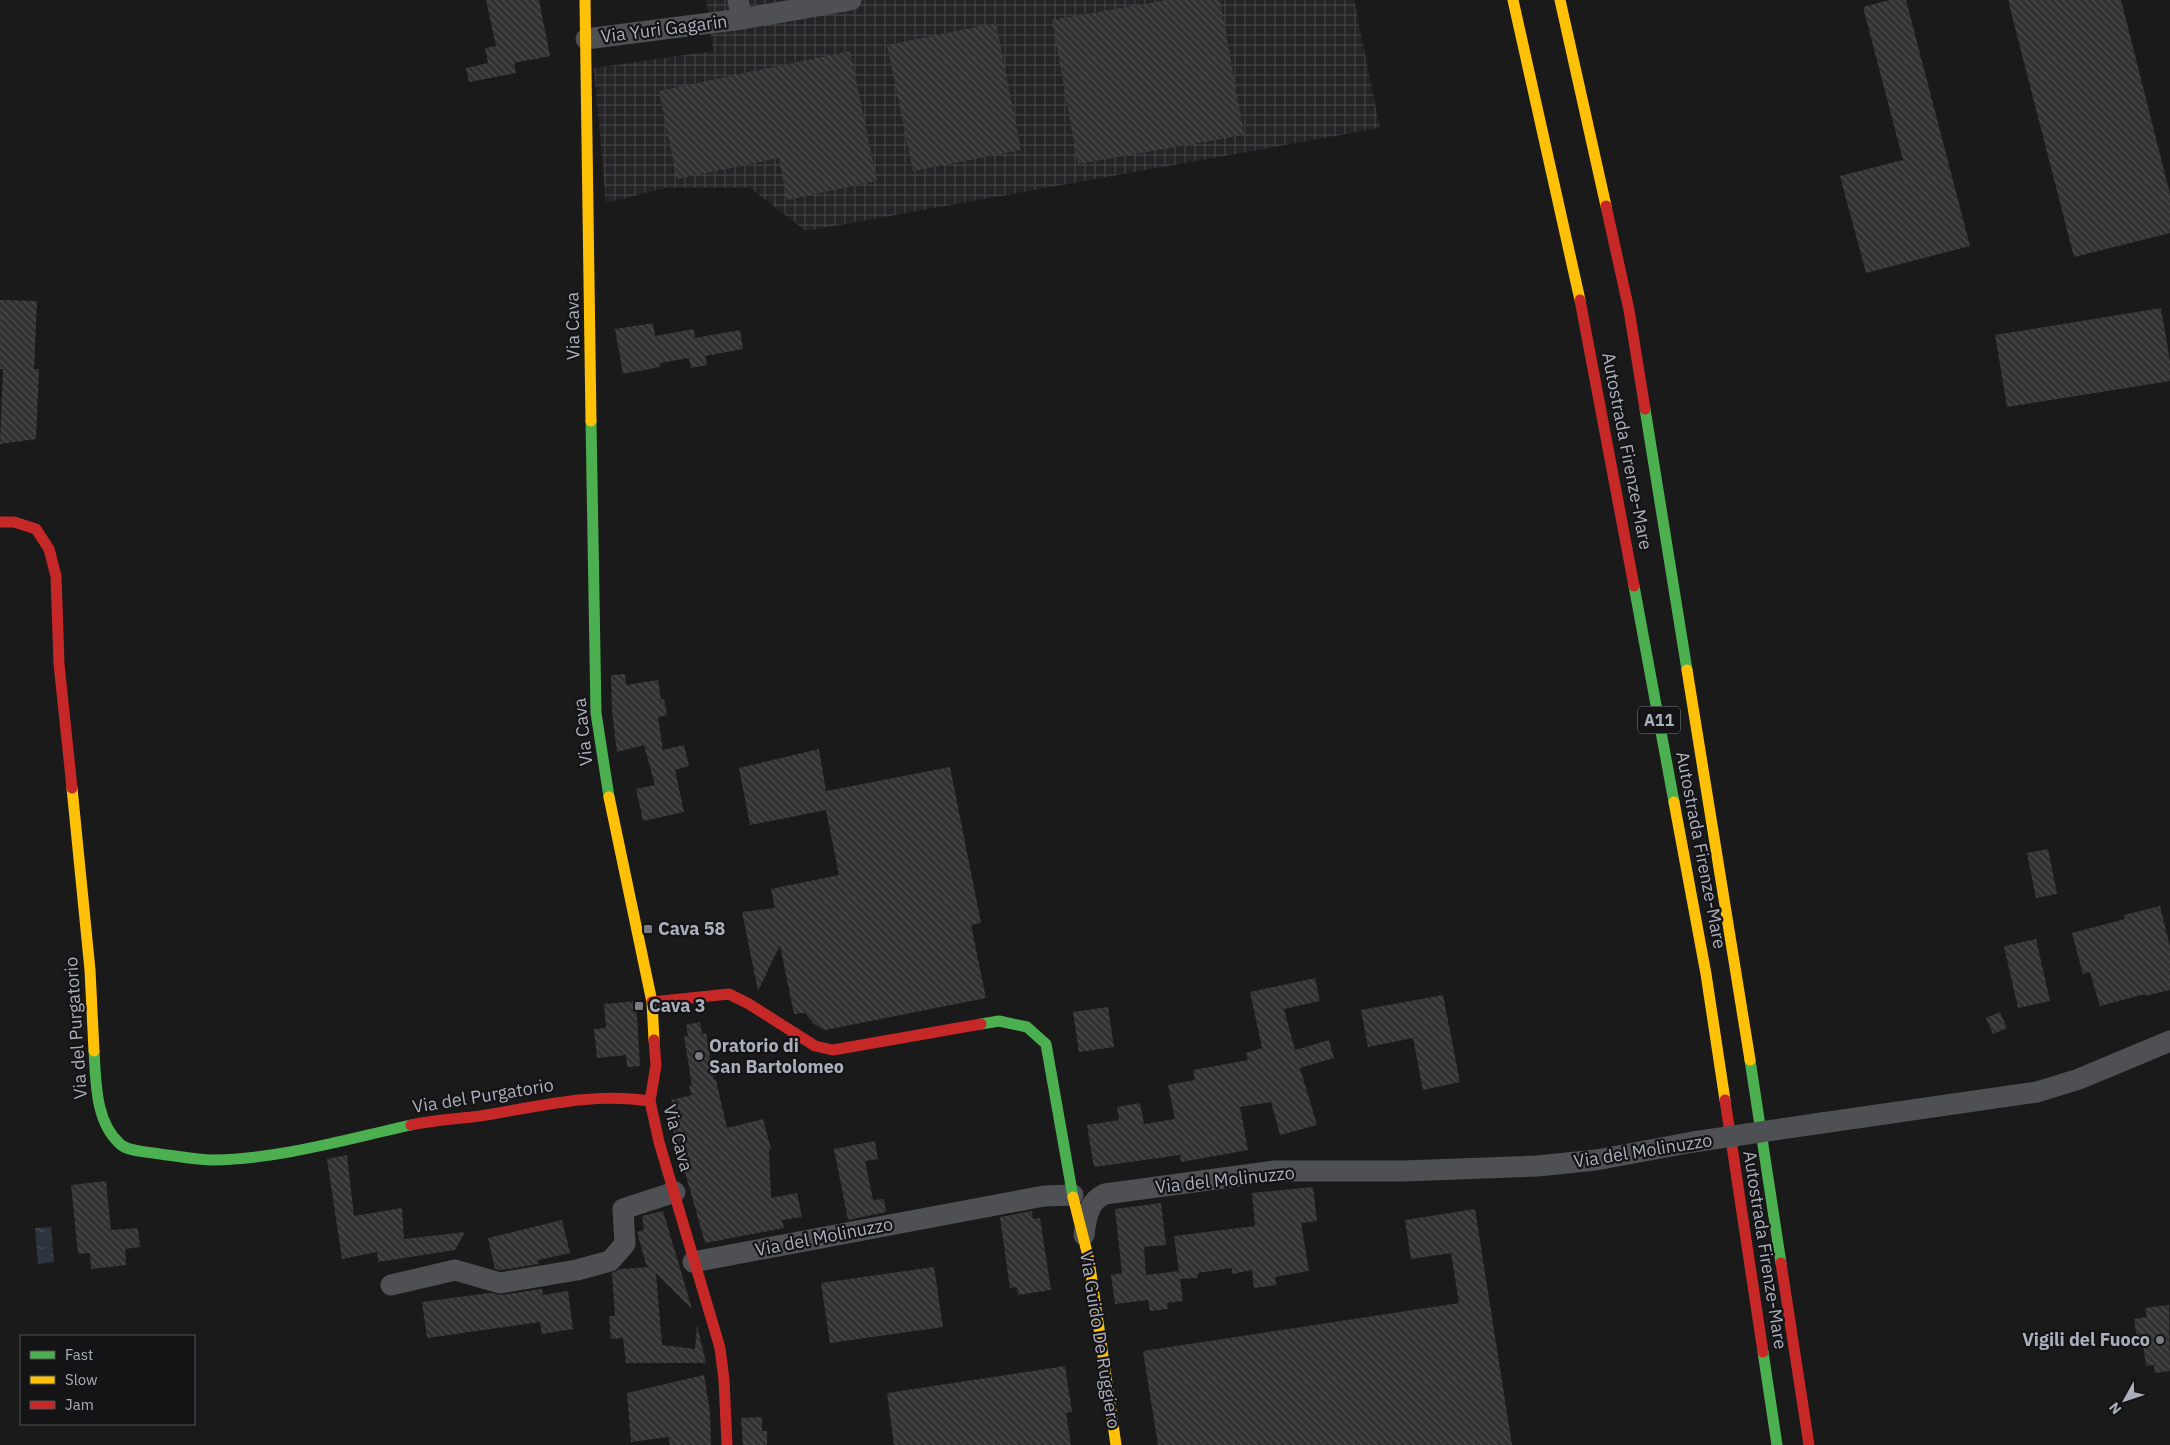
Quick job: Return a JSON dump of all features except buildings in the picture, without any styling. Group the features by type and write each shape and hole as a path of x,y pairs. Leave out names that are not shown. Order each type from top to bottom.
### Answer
{"main road":[{"name":"Via Cava","path":"585,0 596,712 604,774 652,1002 656,1065 650,1101 659,1142 720,1348 724,1380 727,1445"},
{"name":"Autostrada Firenze-Mare","path":"1513,0 1587,332 1702,955 1777,1445"},
{"name":"Autostrada Firenze-Mare","path":"1560,0 1629,310 1734,957 1809,1445"},
{"name":"Via del Purgatorio","path":"0,522 14,522 36,529 49,550 56,576 59,664 90,970 96,1084 101,1112 108,1130 121,1145 140,1151 212,1160 272,1155 414,1124 479,1116 562,1101 624,1097 650,1101"},
{"name":"Via Guido De Ruggiero","path":"652,1002 729,994 750,1004 815,1046 833,1050 999,1021 1027,1027 1046,1044 1073,1195 1084,1235 1116,1445"}],"street":[{"name":"Via Yuri Gagarin","path":"586,39 740,9 851,0"},
{"name":"Via del Molinuzzo","path":"1104,1194 1275,1171 1403,1171 1537,1166 1596,1160 1694,1142 2037,1092 2079,1079 2170,1041"},
{"path":"391,1285 455,1270 500,1283 577,1270 610,1261 626,1244 623,1209 675,1192"},
{"name":"Via Guido De Ruggiero","path":"1084,1235 1086,1219 1093,1202 1104,1194"},
{"name":"Via del Molinuzzo","path":"694,1262 1044,1196 1073,1195"}],"shaded area":[{"path":"706,0 1354,0 1380,128 806,231 750,188 665,188 606,203 594,68 713,51"}],"water":[{"path":"51,1227 54,1262 38,1264 35,1228"}],"traffic: fast":[{"path":"1645,409 1687,670"},
{"path":"591,421 596,713 609,797"},
{"path":"1634,586 1674,802"},
{"path":"981,1024 999,1021 1027,1027 1046,1044 1073,1197"},
{"path":"94,1051 98,1100 101,1113 112,1135 124,1147 133,1150 200,1159 238,1159 288,1152 411,1125"},
{"path":"1750,1060 1781,1263"},
{"path":"1763,1352 1777,1445"}],"traffic: slow":[{"path":"585,0 591,421"},
{"path":"1513,0 1580,300"},
{"path":"1560,0 1606,206"},
{"path":"1687,670 1750,1060"},
{"path":"72,788 90,970 94,1051"},
{"path":"609,797 652,1002 654,1040"},
{"path":"1674,802 1706,974 1725,1100"},
{"path":"1073,1197 1089,1260 1116,1445"}],"traffic: jam":[{"path":"1606,206 1629,310 1645,409"},
{"path":"1580,300 1634,586"},
{"path":"0,522 14,522 36,529 49,549 56,576 59,664 72,788"},
{"path":"652,1002 729,994 749,1004 815,1046 833,1050 981,1024"},
{"path":"654,1040 656,1065 650,1101 659,1142 720,1348 724,1380 727,1445"},
{"path":"411,1125 585,1099 607,1098 650,1101"},
{"path":"1725,1100 1763,1352"},
{"path":"1781,1263 1809,1445"}],"place":[{"name":"Cava 58","path":"648,929"},
{"name":"Cava 3","path":"639,1006"},
{"name":"Oratorio di San Bartolomeo","path":"699,1056"},
{"name":"Vigili del Fuoco","path":"2160,1340"}]}
